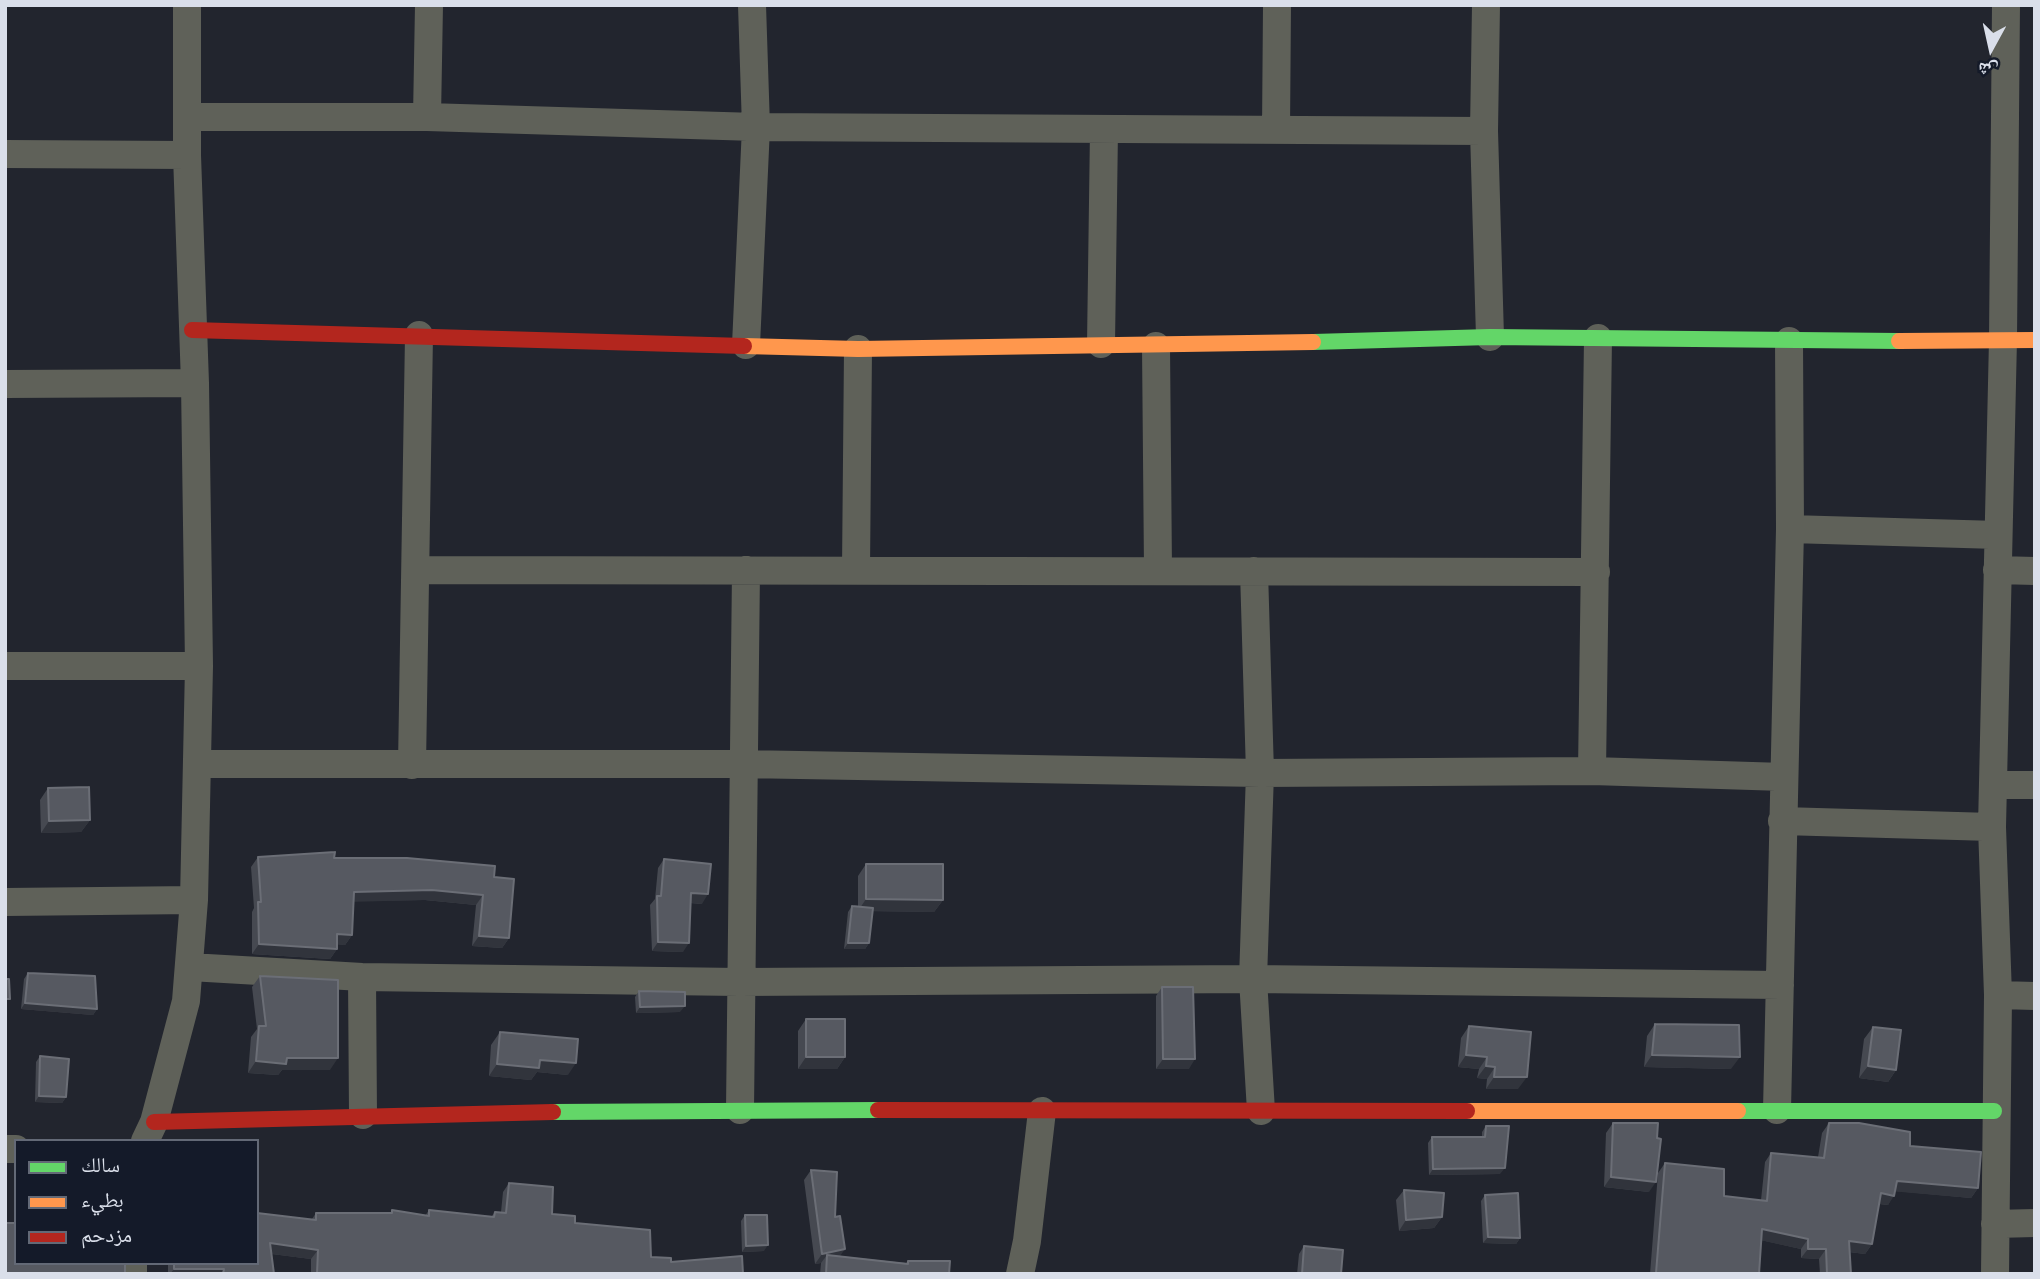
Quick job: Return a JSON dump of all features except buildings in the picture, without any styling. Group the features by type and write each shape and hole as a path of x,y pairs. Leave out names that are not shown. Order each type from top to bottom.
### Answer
{"street":[{"path":"187,5 187,155 195,383 200,666 194,900 186,1002 149,1132 363,1115 740,1110 1994,1111"},
{"path":"428,117 429,5"},
{"path":"746,345 756,127 752,5"},
{"path":"1276,130 1277,5"},
{"path":"1486,5 1484,131 1490,337"},
{"path":"1995,1274 1994,1111 1998,995 1992,827 2003,339 2006,5"},
{"path":"187,117 428,117 756,127 1484,131"},
{"path":"1101,344 1104,130"},
{"path":"5,154 187,155"},
{"path":"192,330 858,349 1101,344 1157,346 1490,337 1789,341 2035,340"},
{"path":"412,765 419,335"},
{"path":"1592,771 1598,338"},
{"path":"1777,1110 1790,529 1789,341"},
{"path":"1157,346 1158,570"},
{"path":"856,569 858,349"},
{"path":"5,384 195,383"},
{"path":"1790,529 1998,535"},
{"path":"417,570 1596,572"},
{"path":"740,1110 739,982 746,570"},
{"path":"1997,570 2035,571"},
{"path":"1254,571 1260,773 1253,979 1261,1111"},
{"path":"5,666 200,666"},
{"path":"198,764 742,764 1260,773 1592,771 1784,777"},
{"path":"1993,785 2035,785"},
{"path":"1782,821 1992,827"},
{"path":"5,902 194,900"},
{"path":"190,967 362,977 739,982 1253,979 1780,985"},
{"path":"362,977 363,1115"},
{"path":"1998,995 2035,996"},
{"path":"1020,1274 1027,1241 1042,1111"},
{"path":"1995,1224 2035,1223"}],"traffic: fast":[{"path":"1313,342 1490,337 1899,341"},
{"path":"553,1112 878,1110"},
{"path":"1738,1111 1994,1111"}],"traffic: slow":[{"path":"1899,341 2035,340"},
{"path":"744,346 858,349 1313,342"},
{"path":"1467,1111 1738,1111"}],"traffic: jam":[{"path":"192,330 744,346"},
{"path":"878,1110 1467,1111"},
{"path":"154,1122 553,1112"}]}
